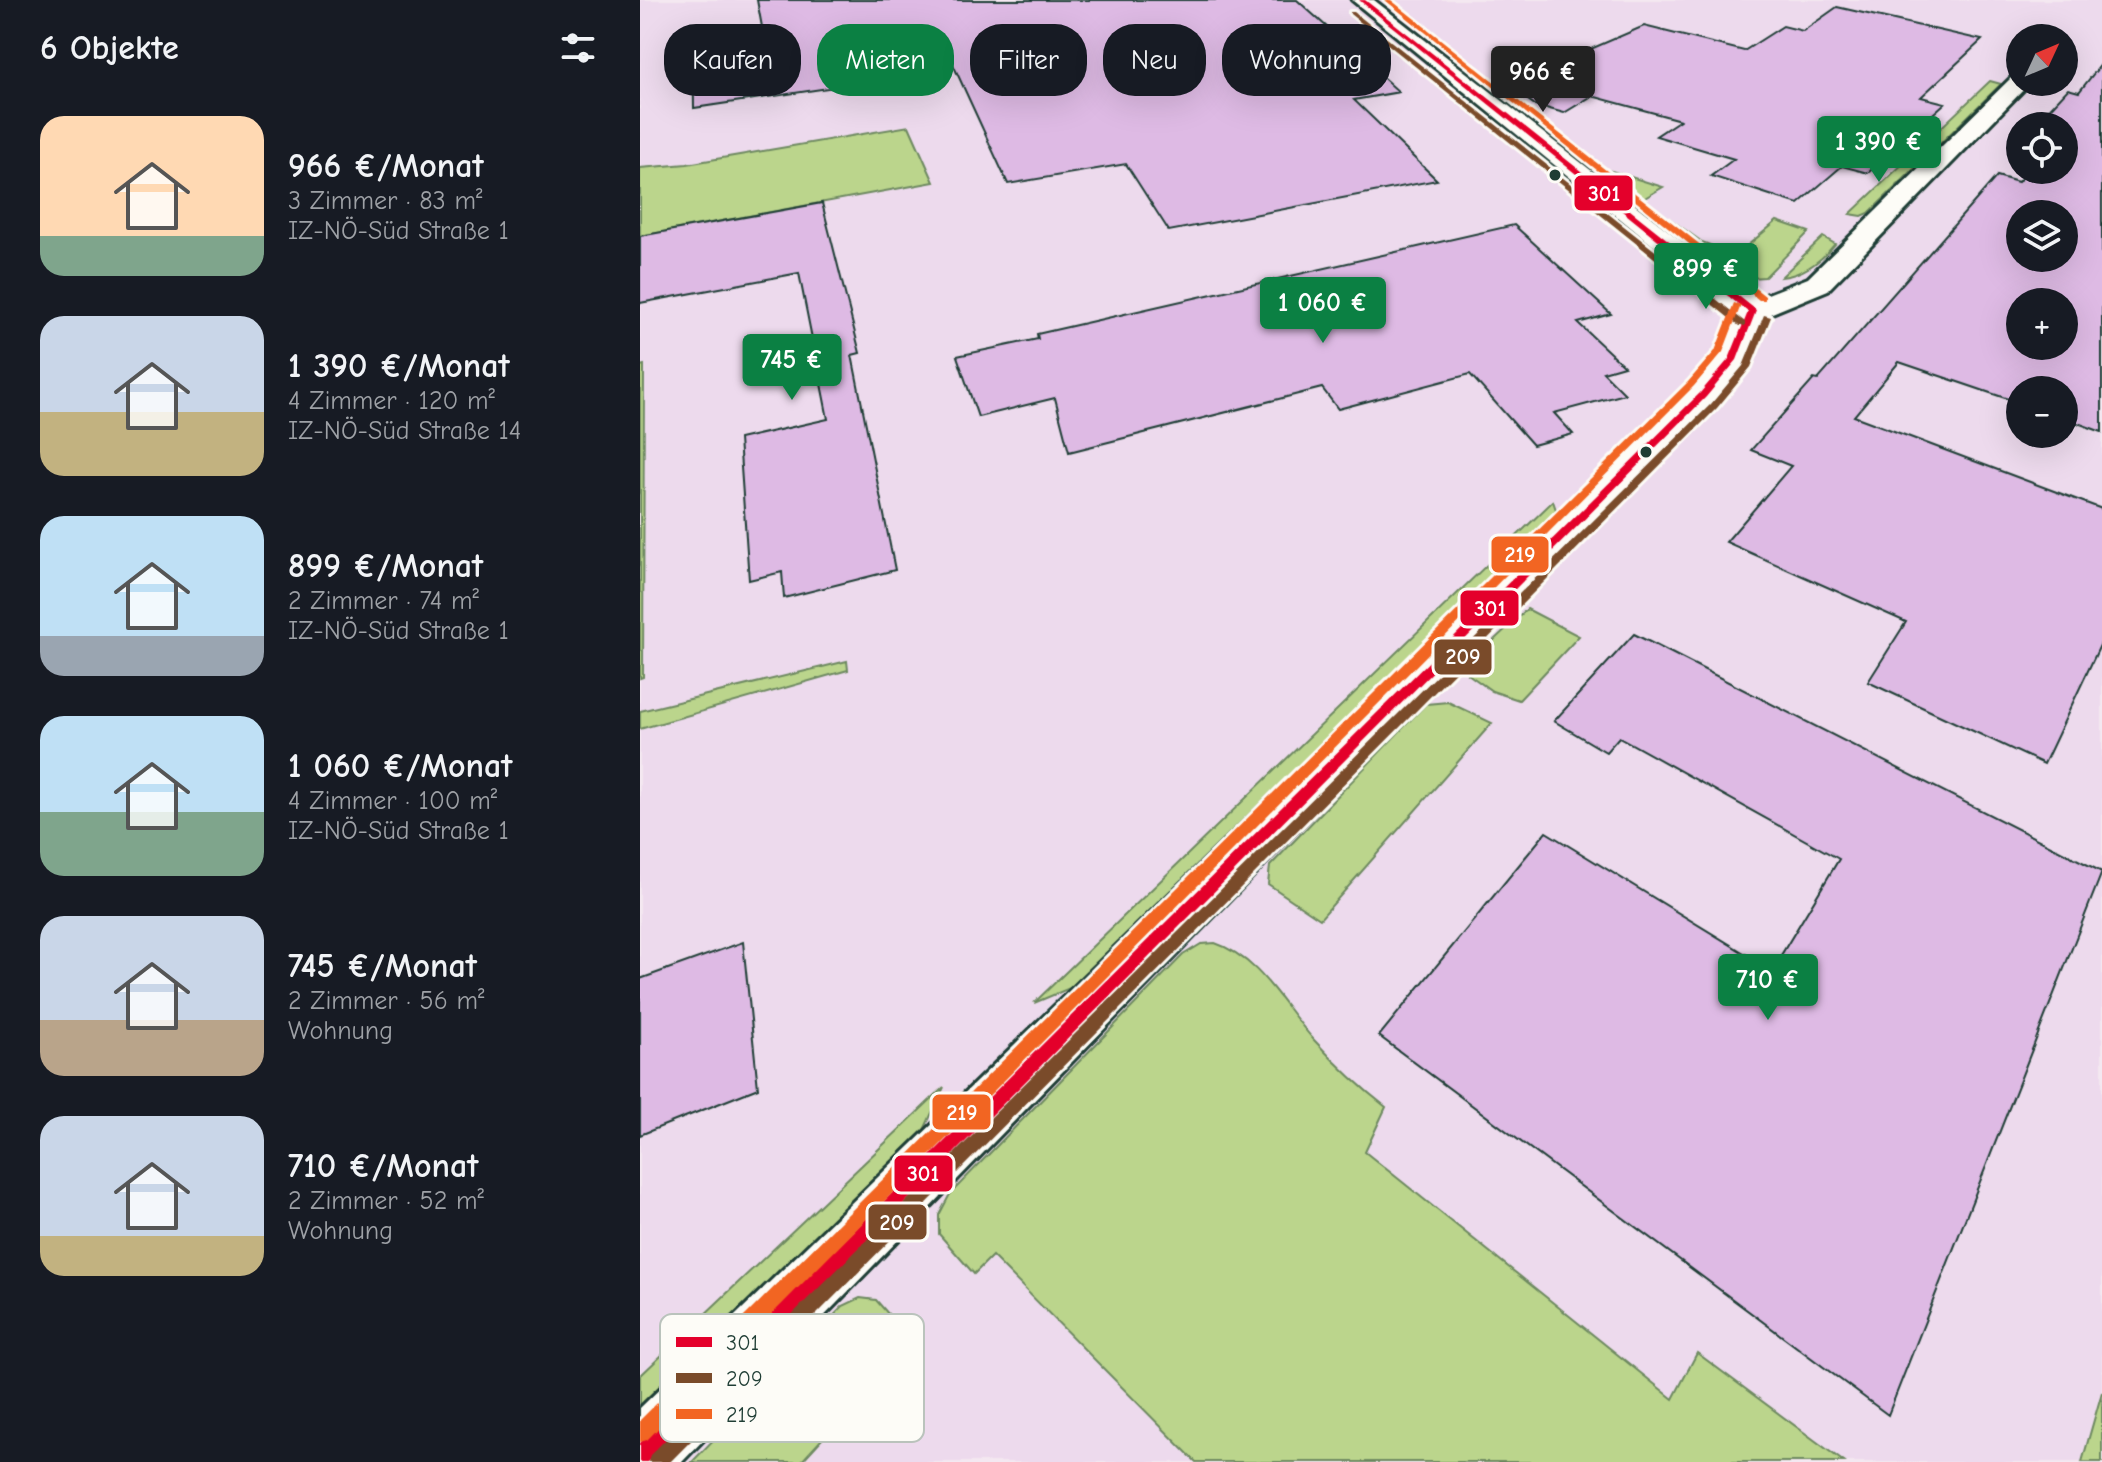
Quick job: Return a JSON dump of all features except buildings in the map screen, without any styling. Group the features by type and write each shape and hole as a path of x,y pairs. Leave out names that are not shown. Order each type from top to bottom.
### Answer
{"street":[{"path":"1362,0 1752,311"},
{"path":"782,1314 1703,395 1733,360 1752,311 1818,284 2006,96"},
{"path":"640,1456 660,1436"}],"shaded area":[{"path":"640,0 2102,0 2102,1462 640,1462"}],"green space":[{"path":"1990,81 2001,84 1869,213 1862,216 1850,214"},
{"path":"909,126 934,182 640,236 640,168 687,164"},
{"path":"1555,137 1564,137 1605,169 1663,187 1643,199 1702,242 1736,255 1777,221 1809,232 1765,277 1750,278 1720,268 1554,140"},
{"path":"1823,237 1835,244 1824,256 1804,270 1781,277"},
{"path":"644,365 643,677 640,678 640,366"},
{"path":"1553,501 1558,516 1082,983 1034,1003"},
{"path":"1527,609 1579,636 1519,700 1492,691 1468,674 1479,654"},
{"path":"847,661 848,670 640,729 640,711"},
{"path":"1448,702 1492,723 1320,919 1268,884 1270,866 1426,704"},
{"path":"1215,943 1231,950 1258,971 1322,1049 1386,1107 1365,1152 1673,1399 1697,1353 1844,1462 1196,1462 992,1256 974,1274 939,1234 939,1215 950,1194 1183,955 1201,944"},
{"path":"944,1087 918,1143 745,1314 705,1314"},
{"path":"860,1298 876,1300 888,1314 835,1314 843,1306"},
{"path":"660,1357 660,1397 640,1417 640,1376"},
{"path":"2102,1392 2102,1462 2082,1462"},
{"path":"711,1442 819,1442 801,1462 692,1462"}],"transit line":[{"name":"301","path":"1362,0 1752,311"},
{"name":"219","path":"1388,0 1762,298"},
{"name":"209","path":"1352,13 1742,324"},
{"name":"219","path":"759,1314 1691,384 1719,352 1737,305"},
{"name":"301","path":"782,1314 1703,395 1733,360 1752,311"},
{"name":"209","path":"805,1314 1714,406 1747,367 1767,317"},
{"name":"219","path":"640,1433 660,1413"},
{"name":"301","path":"640,1456 660,1436"},
{"name":"209","path":"657,1462 677,1442"}]}
